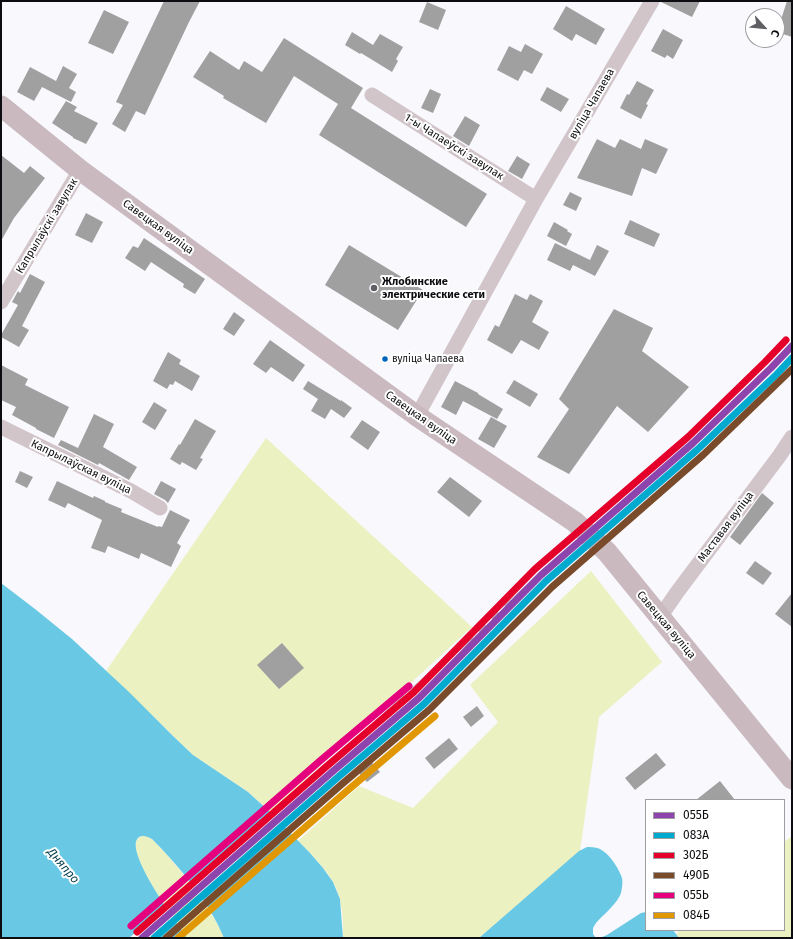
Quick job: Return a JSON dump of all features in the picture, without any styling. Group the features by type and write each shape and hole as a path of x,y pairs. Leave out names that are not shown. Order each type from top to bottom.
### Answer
{"main road":[{"name":"Савецкая вуліца","path":"1,106 80,170 417,416 575,522 607,552 638,592 792,779"}],"street":[{"name":"вуліца Чапаева","path":"417,416 536,199 648,2"},
{"name":"1-ы Чапаеўскі завулак","path":"372,95 536,199"},
{"name":"Капрылаўскі завулак","path":"1,302 80,170"},
{"name":"Капрылаўская вуліца","path":"1,427 160,508"},
{"name":"Маставая вуліца","path":"660,617 792,437"}],"green space":[{"path":"266,438 472,627 270,812 248,792 193,755 106,671"},
{"path":"591,571 662,662 599,717 580,851 479,938 343,938 341,906 334,884 324,868 298,841 359,786 413,808 498,722 470,685"},
{"path":"147,836 152,839 178,867 210,912 224,938 187,938 156,891 140,863 136,851 136,842 138,838"},
{"path":"792,836 792,938 679,938 676,934 679,931 785,931 785,841"}],"water":[{"name":"Дняпро","path":"1,583 72,639 193,755 248,792 310,853 333,882 340,899 343,938 224,938 211,912 183,873 152,839 143,836 138,838 136,846 138,858 154,888 187,938 1,938"},
{"path":"587,847 601,849 605,852 615,865 622,880 622,889 619,897 614,905 593,928 593,934 596,938 479,938 579,851"},
{"path":"645,912 645,931 674,931 679,938 596,938 607,935 641,913"}],"pier":[{"path":"274,813 285,825 200,900 190,886"},
{"path":"167,905 177,919 156,938 129,938"}],"building":[{"path":"164,1 200,1 145,115 136,111 125,132 112,124 123,105 116,102"},
{"path":"661,1 700,1 692,17"},
{"path":"787,1 792,1 792,37 785,35 785,8"},
{"path":"427,2 446,10 438,30 419,22"},
{"path":"566,6 605,29 596,45 576,34 572,41 553,29"},
{"path":"104,10 129,22 113,54 88,43"},
{"path":"663,29 683,40 673,59 667,55 665,58 651,51"},
{"path":"352,32 373,45 380,34 403,47 396,59 398,61 392,72 345,45"},
{"path":"284,38 363,88 351,108 487,194 466,227 319,135 338,104 294,76 266,123 223,98 224,96 193,77 210,51 239,70 244,61 262,72"},
{"path":"525,44 543,54 532,74 524,70 518,81 497,70 509,46 521,52"},
{"path":"63,66 77,74 69,88 76,92 71,102 42,87 34,101 17,92 30,67 56,81"},
{"path":"637,81 654,90 646,104 648,105 641,119 620,108 627,94 629,95"},
{"path":"547,87 569,99 561,112 540,100"},
{"path":"430,89 441,94 433,113 421,108"},
{"path":"66,101 77,107 74,111 98,123 86,144 73,138 52,123"},
{"path":"465,116 480,125 469,146 453,136"},
{"path":"597,139 615,148 620,139 641,149 645,139 668,149 656,174 642,168 632,196 577,178"},
{"path":"1,155 24,173 30,166 45,178 14,218 1,241"},
{"path":"517,156 530,164 522,179 508,171"},
{"path":"570,192 582,198 576,211 563,205"},
{"path":"86,213 103,222 92,243 75,235"},
{"path":"630,220 660,234 654,247 624,234"},
{"path":"554,222 572,234 566,246 547,236"},
{"path":"144,238 205,279 195,294 183,287 184,284 151,262 145,271 125,258 133,246 138,248"},
{"path":"555,243 590,260 597,245 609,251 595,276 573,265 570,271 547,260"},
{"name":"Жлобинские электрические сети","path":"349,245 423,290 398,330 325,285"},
{"path":"30,274 45,282 22,326 29,330 19,347 1,337 1,335 18,305 12,302 18,291 20,293"},
{"path":"515,294 527,300 530,294 543,301 532,322 549,332 539,350 521,340 512,354 487,340 495,325 499,327"},
{"path":"614,309 653,328 642,351 689,387 648,432 617,406 569,474 537,457 569,409 559,399"},
{"path":"234,312 245,320 234,336 223,329"},
{"path":"270,340 305,365 293,382 271,367 266,373 253,364"},
{"path":"168,352 181,360 179,364 200,376 192,391 175,381 173,385 170,384 167,389 153,381"},
{"path":"1,365 28,379 25,385 69,407 54,438 12,415 16,407 1,400"},
{"path":"514,380 538,394 530,407 506,393"},
{"path":"308,381 352,408 344,418 331,409 325,419 311,411 318,399 303,389"},
{"path":"455,381 478,393 503,409 497,419 463,401 456,415 441,407"},
{"path":"154,402 167,410 155,430 142,422"},
{"path":"94,414 114,424 103,447 137,467 129,480 99,463 98,465 58,445 61,440 78,448"},
{"path":"491,417 507,426 494,448 478,439"},
{"path":"195,419 216,431 200,458 203,459 196,470 182,462 180,465 170,459"},
{"path":"362,420 380,432 368,450 350,437"},
{"path":"20,471 33,477 27,488 15,482"},
{"path":"450,477 482,501 469,517 437,492"},
{"path":"57,481 93,498 94,496 105,501 122,509 121,512 158,527 162,527 170,510 190,520 177,543 181,546 171,567 141,553 139,559 108,546 105,553 91,548 102,520 68,503 65,508 48,500"},
{"path":"161,481 176,489 168,503 154,494"},
{"path":"762,493 774,503 740,545 730,537"},
{"path":"755,561 772,573 763,585 746,573"},
{"path":"792,593 792,627 775,614"},
{"path":"282,643 304,668 279,689 257,665"},
{"path":"477,706 484,716 471,727 463,717"},
{"path":"449,738 458,749 434,769 425,758"},
{"path":"656,753 666,765 635,790 625,778"},
{"path":"370,760 380,772 367,782 357,771"},
{"path":"720,781 734,799 697,799"}],"railway":[{"path":"378,721 541,575"}],"transit line":[{"name":"302Б","path":"137,932 414,692 535,569 688,437 786,340"},
{"name":"055Б","path":"142,938 419,698 541,575 693,443 792,346"},
{"name":"083А","path":"154,938 424,704 546,581 698,449 792,358"},
{"name":"490Б","path":"166,938 429,710 552,587 703,455 792,369"},
{"name":"055Ь","path":"131,926 321,760 409,686"},
{"name":"084Б","path":"178,938 435,716"}],"place":[{"name":"Жлобинские электрические сети","path":"374,288"},
{"name":"вуліца Чапаева","path":"385,359"}]}
